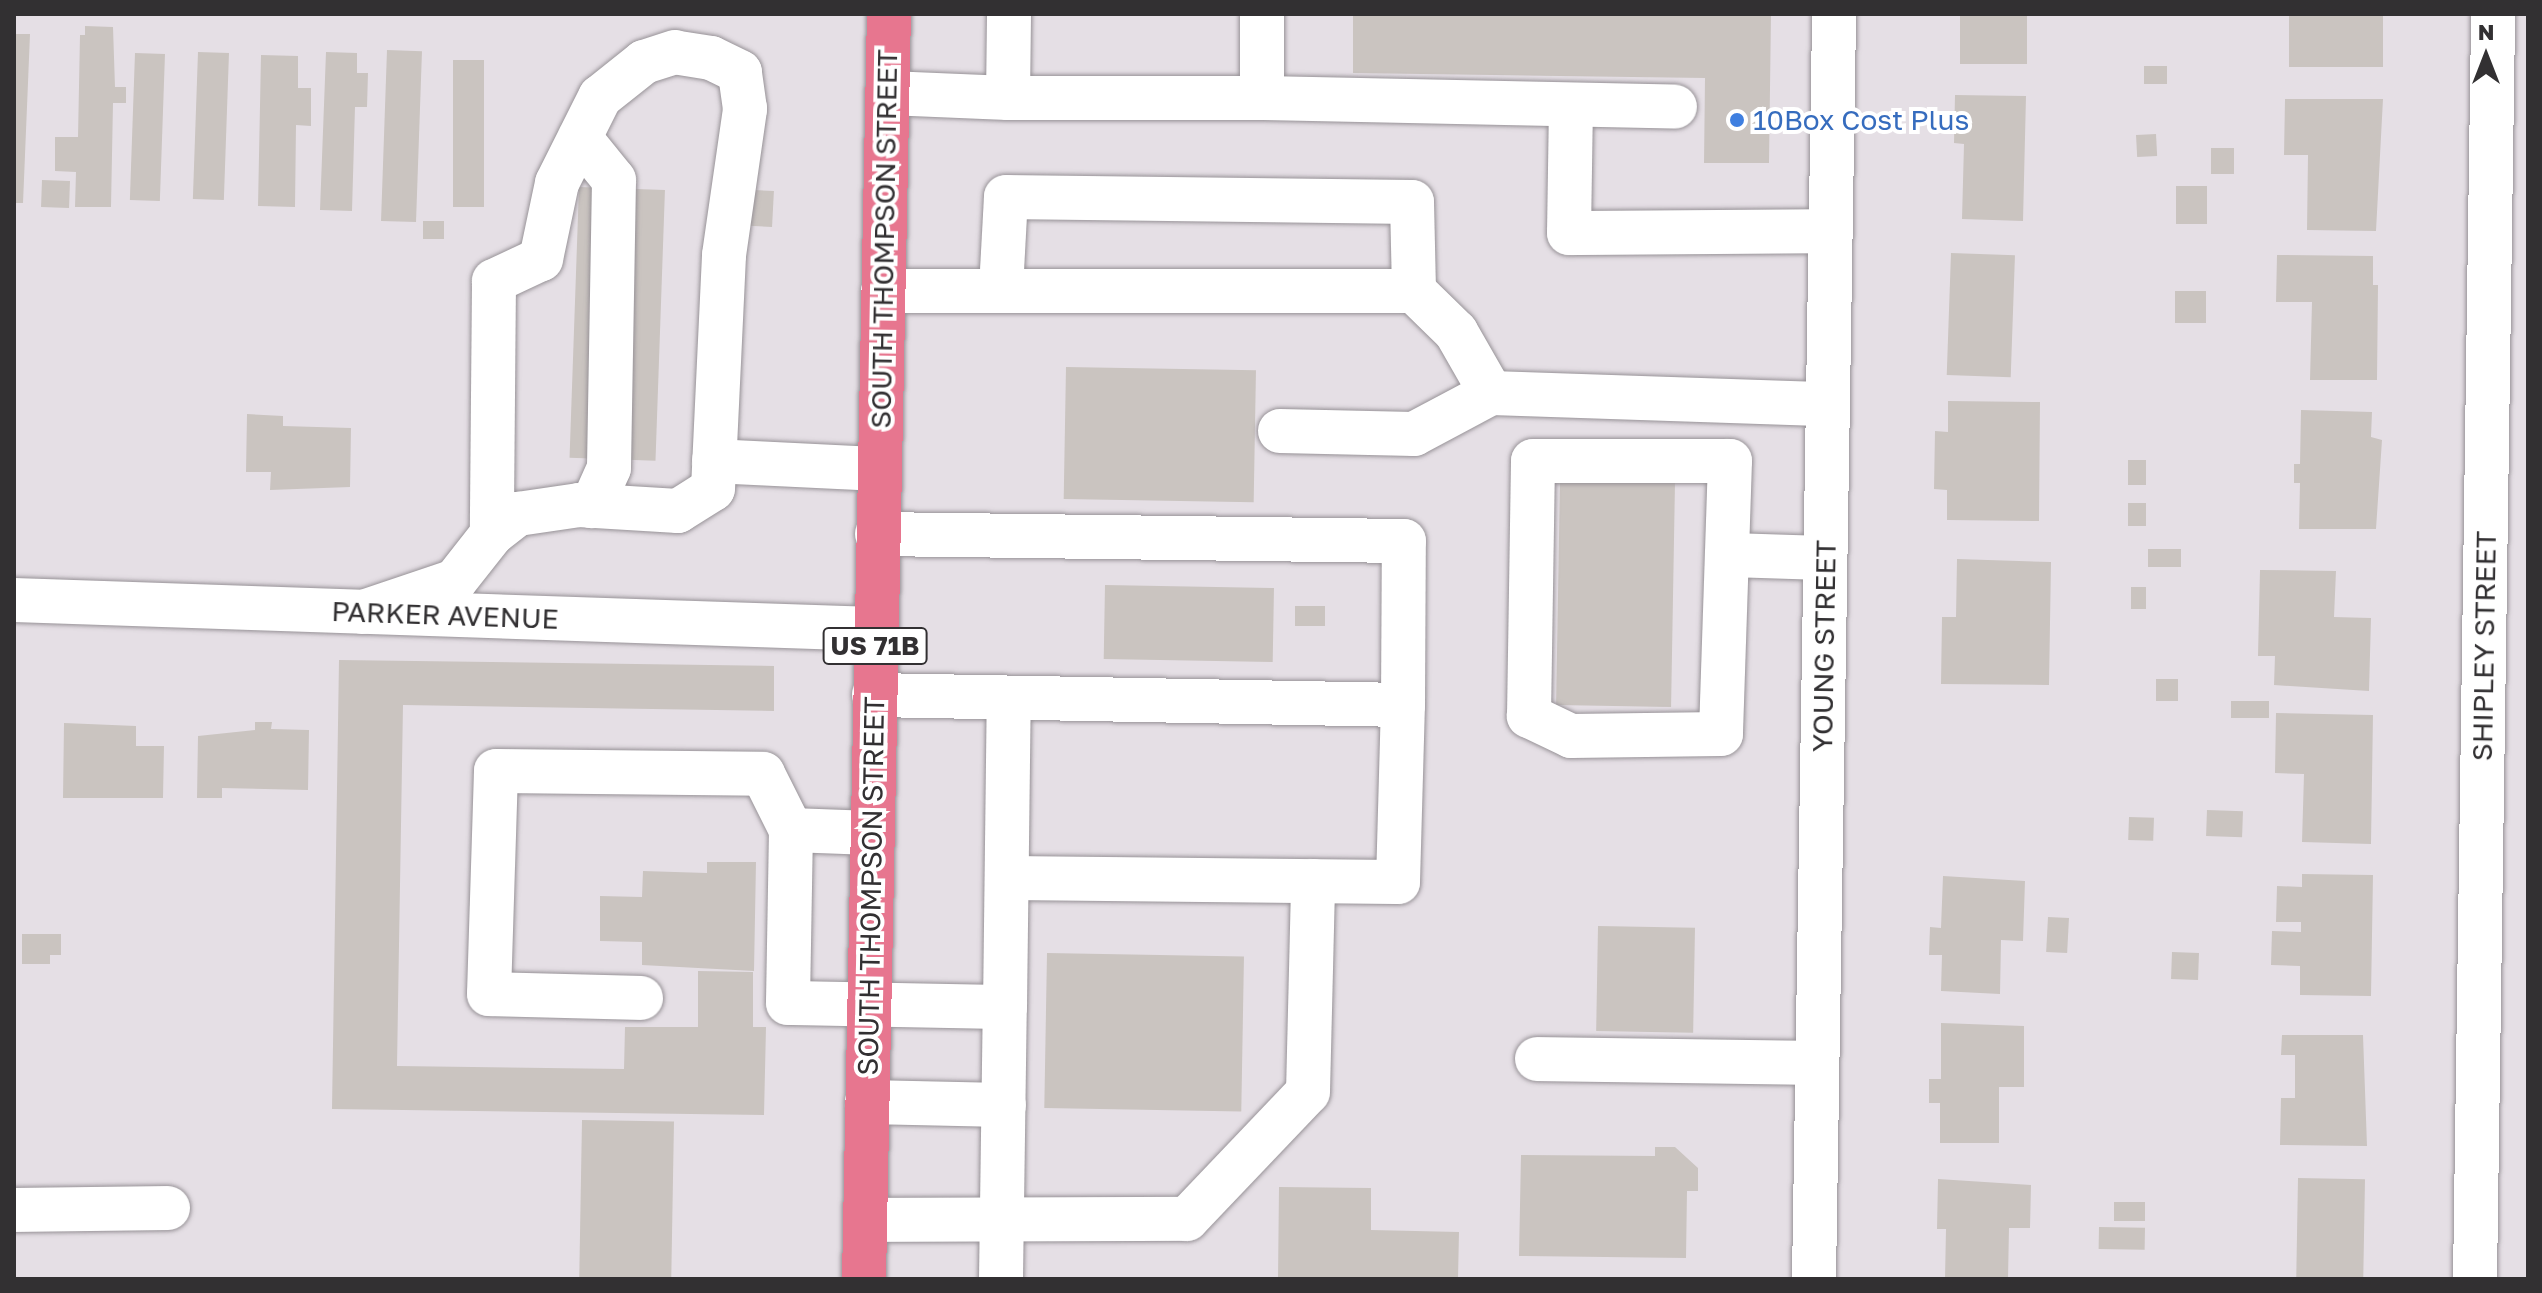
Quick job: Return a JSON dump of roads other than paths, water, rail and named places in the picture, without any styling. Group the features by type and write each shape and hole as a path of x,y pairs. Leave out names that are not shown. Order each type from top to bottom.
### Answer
{"highway":[{"name":"SOUTH THOMPSON STREET","path":"864,1279 889,14"}],"street":[{"path":"1008,98 1009,14"},
{"path":"1262,14 1262,98"},
{"name":"YOUNG STREET","path":"1814,1279 1834,14"},
{"name":"SHIPLEY STREET","path":"2475,1279 2493,14"},
{"path":"363,612 455,581 492,534 518,514 592,506 678,511 713,489 724,255 745,109 740,72 711,58 675,52 644,62 600,97 557,183 541,259 494,281 492,534"},
{"path":"888,93 1008,98 1262,98 1675,107"},
{"path":"1571,105 1569,233 1830,231"},
{"path":"580,138 614,180 609,468 592,506"},
{"path":"1001,289 1006,197 1412,202 1414,291"},
{"path":"883,291 1414,291 1456,332 1491,393"},
{"path":"1280,431 1414,434 1491,393 1828,404"},
{"path":"714,461 879,469"},
{"path":"1533,461 1730,461 1729,555 1721,734 1571,736 1529,716 1533,461"},
{"path":"877,534 1404,541 1398,882 1007,878"},
{"path":"1729,555 1825,558"},
{"name":"PARKER AVENUE","path":"14,600 875,629"},
{"path":"874,695 1403,705"},
{"path":"1001,1279 1009,698"},
{"path":"641,998 489,994 496,771 763,774 791,830 788,1003 1005,1007"},
{"path":"791,830 872,833"},
{"path":"865,1220 1187,1219 1308,1092 1313,881"},
{"path":"1537,1059 1817,1063"},
{"path":"867,1102 1004,1105"},
{"path":"14,1210 168,1208"}],"place":[{"name":"10Box Cost Plus","path":"1737,120"}]}
